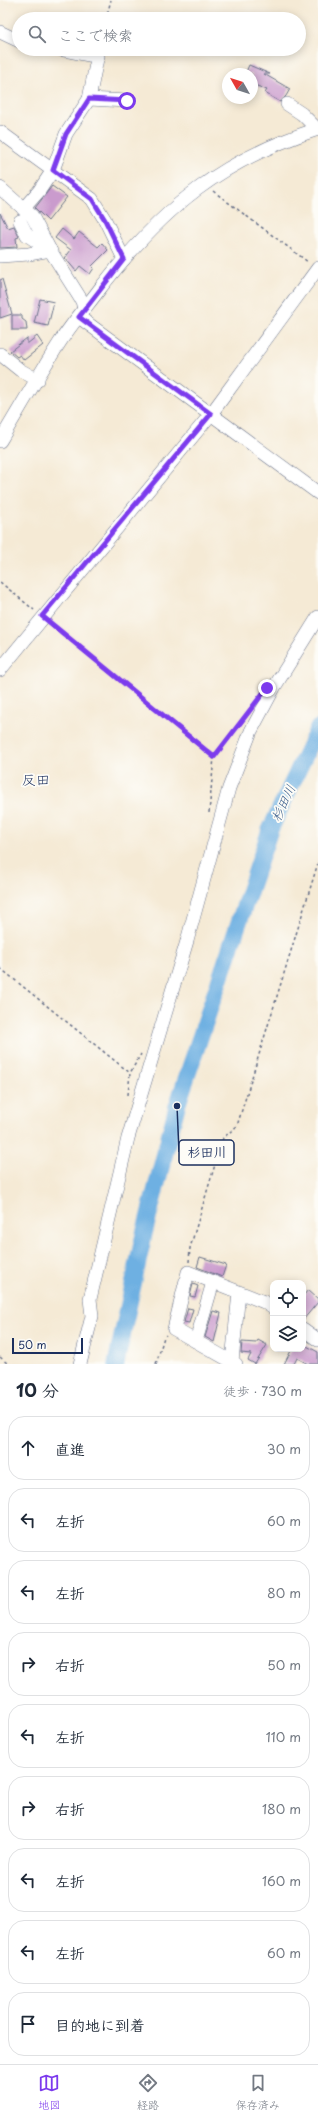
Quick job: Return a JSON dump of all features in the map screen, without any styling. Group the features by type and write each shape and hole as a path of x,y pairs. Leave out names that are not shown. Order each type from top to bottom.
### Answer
{"street":[{"path":"0,32 12,38"},
{"path":"21,215 53,170 66,134 89,99 98,56"},
{"path":"89,99 127,101"},
{"path":"0,441 38,380 60,341 124,259 161,218 217,174 256,153 287,139 318,129 302,114 287,104"},
{"path":"0,132 92,199 105,220 124,259"},
{"path":"0,188 21,215 32,216 50,250 82,301 82,313"},
{"path":"0,256 29,254 50,250"},
{"path":"0,670 42,616 211,414 318,269"},
{"path":"82,313 211,414 318,493"},
{"path":"0,354 20,370 38,380"},
{"path":"80,1364 92,1316 90,1299 128,1138 187,941 229,788 251,732 275,686 318,617"},
{"path":"239,1293 234,1363 174,1329 188,1272 264,1302 270,1306"},
{"path":"196,1341 213,1282"},
{"path":"306,1331 318,1340"}],"path":[{"path":"108,12 111,0"},
{"path":"204,184 318,269"},
{"path":"0,582 214,757"},
{"path":"209,818 214,757 248,713"},
{"path":"188,1272 190,1248 224,1138 237,1126 318,863"},
{"path":"0,968 130,1074"},
{"path":"156,1364 164,1337 174,1329"},
{"path":"0,1357 8,1364"}],"building":[{"path":"249,65 256,68 248,68"},
{"path":"258,69 270,74 264,74 290,89 280,102 265,93 267,90 258,86"},
{"path":"52,186 67,197 48,221 35,208"},
{"path":"0,213 8,228 14,226 19,237 16,238 17,247 0,248"},
{"path":"62,229 74,239 79,232 98,247 102,243 108,250 92,266 94,268 90,274 80,266 76,271 65,258 71,250 55,238"},
{"path":"2,279 12,314 0,318 0,280"},
{"path":"40,299 54,302 48,326 34,323"},
{"path":"12,315 22,315 22,319 26,322 27,330 12,330"},
{"path":"37,336 43,345 24,360 20,355 17,357 10,351 27,338 27,344"},
{"path":"200,1257 226,1265 222,1277 197,1267"},
{"path":"193,1284 198,1286 195,1297 190,1296"},
{"path":"308,1290 318,1299 318,1302 306,1316 306,1316 306,1292"},
{"path":"188,1308 193,1309 189,1323 184,1322"},
{"path":"213,1311 221,1313 214,1342 205,1337"},
{"path":"258,1340 267,1345 255,1364 248,1360 251,1354 241,1353 242,1342 256,1343"},
{"path":"306,1346 318,1352 318,1364 308,1364 297,1358 294,1364 284,1364 290,1352 306,1352"}],"waterway":[{"name":"杉田川","path":"116,1364 144,1234 177,1106 270,830 318,728"}],"place":[{"name":"杉田川","path":"177,1106"}],"district":[{"name":"反田","path":"36,780"}],"route":[{"path":"127,101 89,99 66,134 53,170 92,199 105,220 124,259 79,317 211,414 42,616 214,757 267,688"}]}
